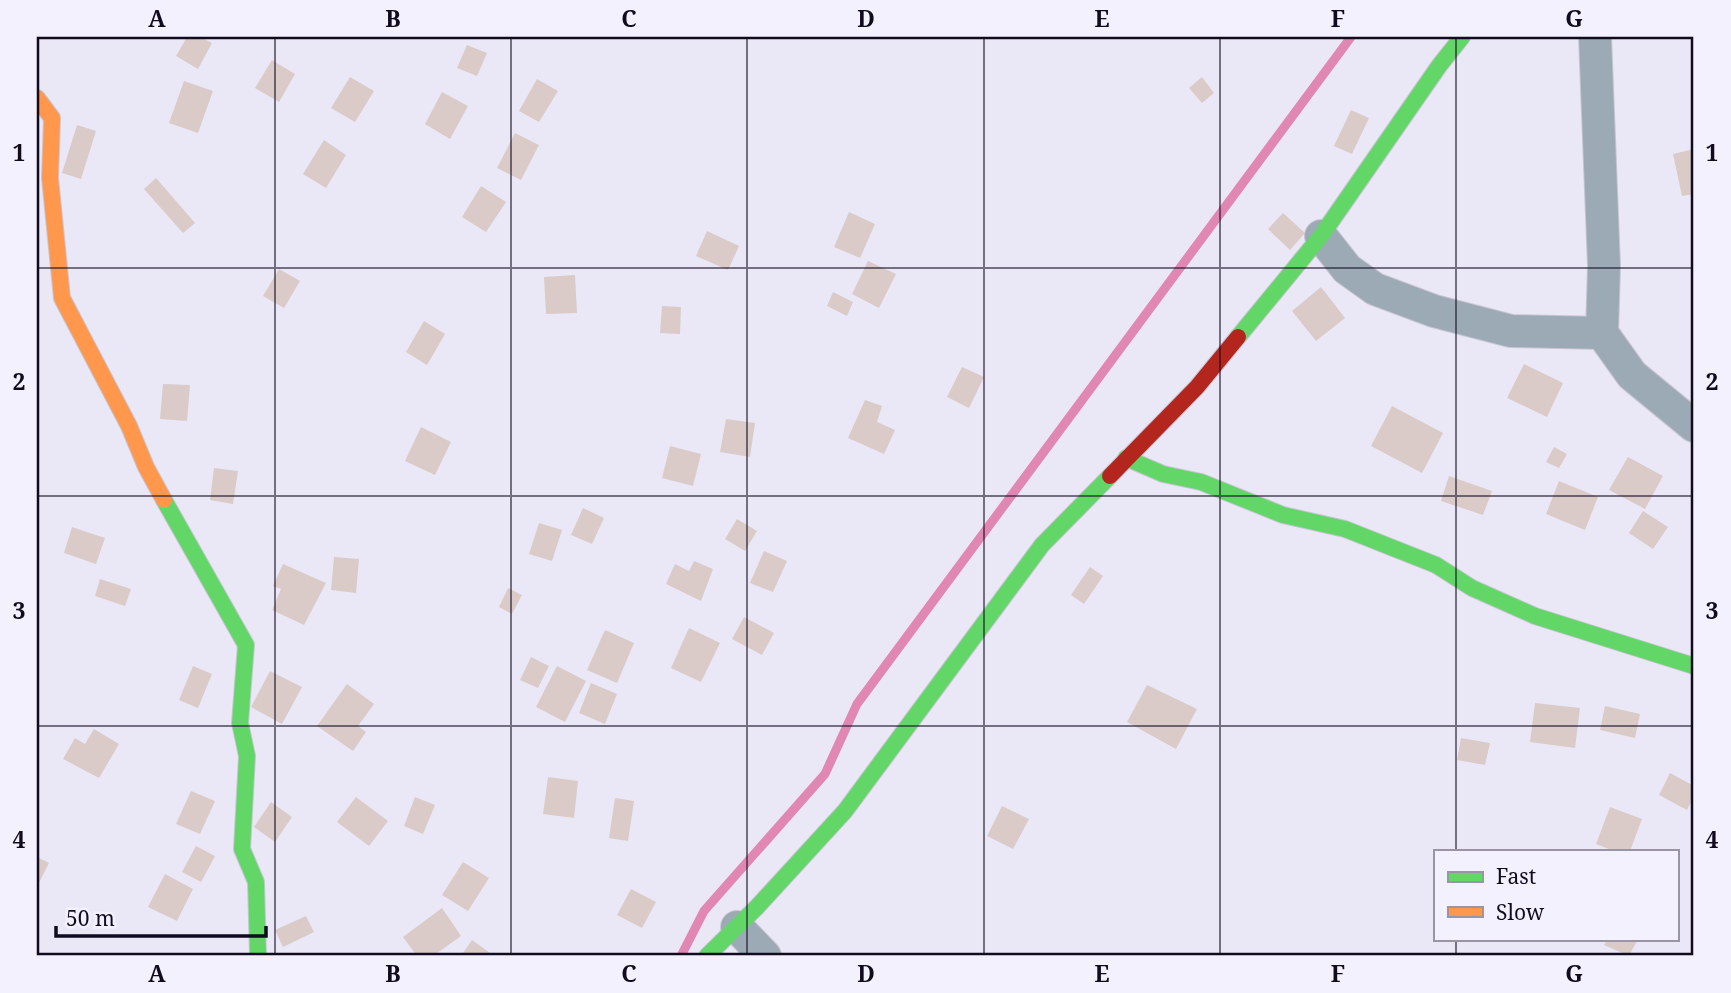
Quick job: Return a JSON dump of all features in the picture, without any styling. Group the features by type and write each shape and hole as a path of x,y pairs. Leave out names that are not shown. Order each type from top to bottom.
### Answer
{"street":[{"path":"707,956 845,811 1042,545 1197,387 1321,236 1462,37"},
{"path":"1595,37 1604,266 1602,333 1632,375 1694,426"},
{"path":"37,98 52,118 50,178 62,298 129,426 146,467 246,645 240,723 247,756 242,849 256,882 258,956"},
{"path":"1321,236 1347,269 1375,289 1434,312 1511,331 1602,333"},
{"path":"1126,458 1163,474 1201,482 1283,515 1345,529 1436,565 1472,588 1535,616 1694,666"},
{"path":"737,927 765,956"}],"building":[{"path":"187,37 200,37 212,43 198,69 176,56"},
{"path":"467,45 487,53 477,76 457,68"},
{"path":"272,60 295,74 279,102 255,88"},
{"path":"350,77 374,91 355,122 331,108"},
{"path":"1202,77 1214,93 1202,103 1189,88"},
{"path":"537,79 558,91 539,122 519,111"},
{"path":"184,81 213,91 198,133 169,123"},
{"path":"442,92 468,106 450,139 425,124"},
{"path":"1351,110 1369,118 1352,154 1334,146"},
{"path":"77,125 96,131 81,179 62,173"},
{"path":"515,133 539,145 521,180 497,168"},
{"path":"324,140 346,155 326,188 303,174"},
{"path":"1694,149 1694,194 1682,196 1673,154"},
{"path":"156,178 195,223 183,233 144,189"},
{"path":"481,186 506,202 486,232 462,217"},
{"path":"849,212 875,224 860,258 834,247"},
{"path":"1283,213 1305,233 1290,250 1268,229"},
{"path":"707,231 739,246 728,270 696,256"},
{"path":"868,261 896,274 879,308 852,294"},
{"path":"279,269 300,281 284,308 263,296"},
{"path":"575,275 577,313 546,314 544,277"},
{"path":"1321,287 1345,318 1316,341 1292,311"},
{"path":"833,292 853,302 847,316 827,306"},
{"path":"662,306 681,307 680,334 660,333"},
{"path":"424,321 445,334 427,365 406,352"},
{"path":"1524,364 1563,383 1547,417 1507,398"},
{"path":"962,367 984,377 969,408 947,397"},
{"path":"163,384 190,385 187,421 160,419"},
{"path":"865,400 882,406 877,422 895,430 884,454 848,438"},
{"path":"1392,406 1443,433 1422,473 1371,446"},
{"path":"726,419 755,423 750,457 720,452"},
{"path":"421,427 451,442 435,475 405,461"},
{"path":"670,446 701,454 693,486 662,478"},
{"path":"1554,447 1567,454 1559,468 1546,462"},
{"path":"1628,457 1663,476 1645,509 1609,490"},
{"path":"214,468 238,471 233,504 210,500"},
{"path":"1449,476 1492,491 1483,515 1441,501"},
{"path":"1559,481 1598,497 1585,530 1546,514"},
{"path":"583,508 604,518 592,544 571,535"},
{"path":"1643,511 1668,527 1653,549 1629,533"},
{"path":"737,519 757,531 745,551 725,539"},
{"path":"539,523 562,530 552,561 529,554"},
{"path":"72,527 105,538 96,564 64,553"},
{"path":"764,551 787,561 773,592 750,583"},
{"path":"334,557 359,559 356,593 331,590"},
{"path":"694,561 713,569 701,601 666,584 675,564 689,571"},
{"path":"283,564 326,583 304,625 272,610 281,589 273,586"},
{"path":"1090,567 1103,576 1084,604 1071,595"},
{"path":"100,579 131,589 125,606 95,596"},
{"path":"508,588 522,595 512,614 499,607"},
{"path":"744,617 774,633 762,655 732,639"},
{"path":"689,628 720,643 701,682 671,668"},
{"path":"605,630 634,643 617,683 587,670"},
{"path":"531,657 549,666 538,688 520,680"},
{"path":"193,666 212,674 198,708 179,700"},
{"path":"557,666 586,681 565,722 536,707"},
{"path":"270,671 302,687 282,724 251,707"},
{"path":"591,683 617,694 605,724 579,713"},
{"path":"347,684 374,704 358,726 366,732 353,751 317,726"},
{"path":"1147,685 1197,709 1176,749 1127,722"},
{"path":"1535,703 1580,708 1575,748 1530,742"},
{"path":"1605,706 1640,714 1635,738 1600,730"},
{"path":"94,729 119,744 99,778 63,759 75,738 85,744"},
{"path":"1461,738 1490,743 1485,765 1457,760"},
{"path":"1670,773 1694,786 1694,796 1687,810 1659,795"},
{"path":"548,777 578,781 574,818 543,814"},
{"path":"191,791 215,801 200,834 176,824"},
{"path":"356,797 388,821 369,846 337,822"},
{"path":"415,797 435,805 423,834 404,826"},
{"path":"615,798 634,801 628,841 609,838"},
{"path":"271,802 292,817 275,842 254,827"},
{"path":"1002,806 1029,819 1013,849 987,836"},
{"path":"1610,807 1642,819 1630,850 1611,850 1596,844"},
{"path":"196,846 215,856 201,882 182,872"},
{"path":"37,857 49,863 37,887"},
{"path":"463,862 489,878 468,911 442,895"},
{"path":"165,874 193,889 177,921 148,907"},
{"path":"631,889 656,902 642,928 617,915"},
{"path":"442,908 461,936 433,956 417,956 403,937"},
{"path":"306,916 314,932 283,947 275,930"},
{"path":"472,940 493,955 461,956"},
{"path":"1607,940 1637,940 1629,956 1604,945"}],"waterway":[{"path":"681,956 704,911 825,774 857,704 1351,37"}],"traffic: fast":[{"path":"1238,337 1321,236 1462,37"},
{"path":"1126,458 1163,474 1201,482 1283,515 1345,529 1436,565 1472,588 1535,616 1694,666"},
{"path":"707,956 757,907 845,811 1042,545 1110,476"},
{"path":"164,500 246,645 240,723 247,756 242,849 256,882 258,956"}],"traffic: slow":[{"path":"37,98 52,118 50,178 62,298 129,426 146,467 164,500"}],"traffic: jam":[{"path":"1110,476 1197,387 1238,337"}]}
